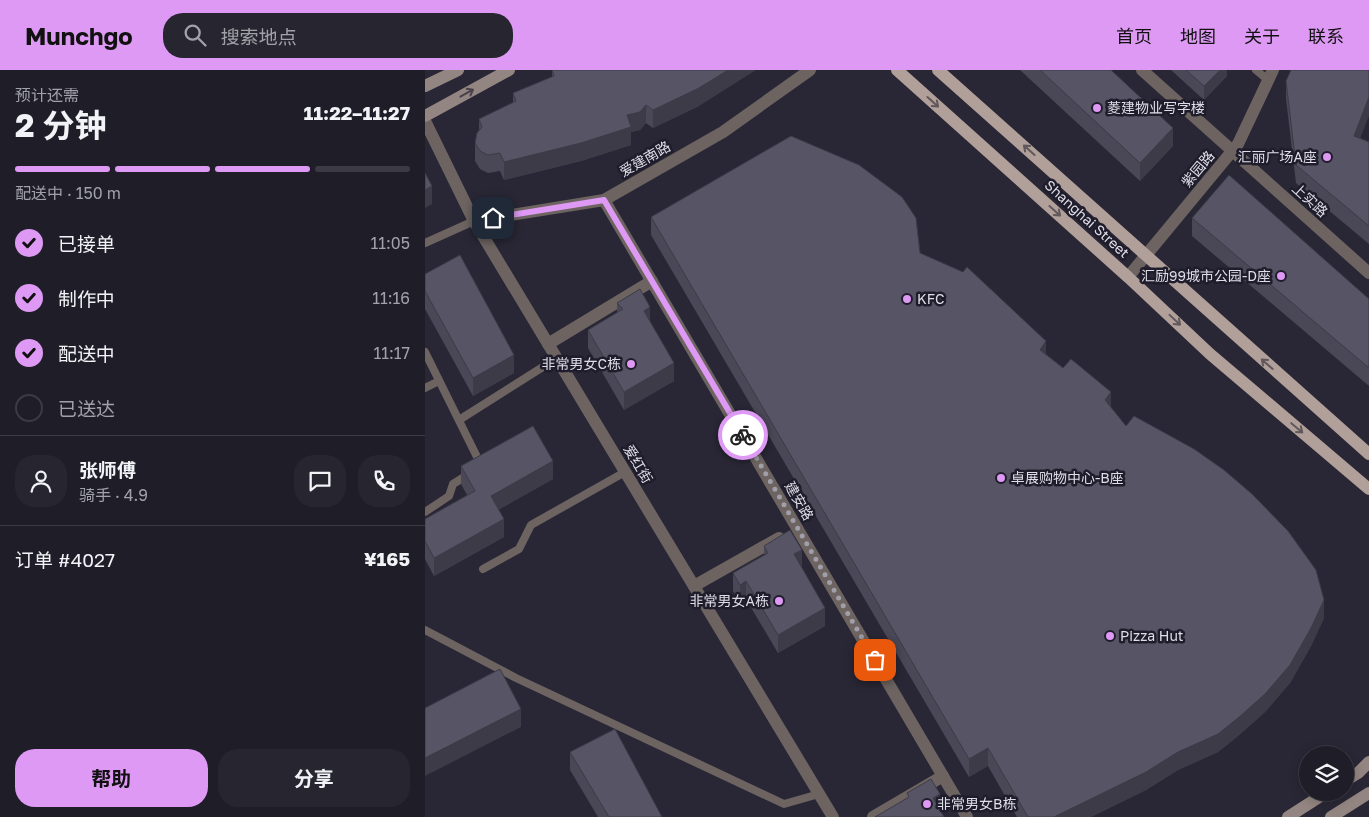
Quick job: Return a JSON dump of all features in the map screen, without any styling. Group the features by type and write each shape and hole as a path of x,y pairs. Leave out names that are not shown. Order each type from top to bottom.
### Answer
{"main road":[{"path":"425,86 458,70"},
{"path":"425,116 491,74 509,70"},
{"name":"Shanghai Street","path":"897,70 1128,276 1210,354 1369,489"},
{"name":"Shanghai Street","path":"938,70 1369,454"},
{"path":"1354,774 1369,762"},
{"path":"1331,817 1369,793"},
{"path":"1288,817 1313,801"}],"street":[{"name":"爱建南路","path":"474,221 604,200 723,132 810,70"},
{"name":"上实路","path":"1142,70 1369,273"},
{"name":"紫园路","path":"1128,276 1233,151 1240,141 1271,75"},
{"name":"爱红街","path":"425,122 474,221 833,817"},
{"name":"建安路","path":"604,200 967,817"},
{"path":"548,344 651,280"},
{"path":"694,586 797,528"},
{"path":"873,817 943,776"}],"lane":[{"path":"1256,70 1271,75"},
{"path":"425,242 474,221"},
{"path":"425,352 481,467 453,484 449,496 425,512"},
{"path":"459,420 557,358"},
{"path":"425,388 439,381"},
{"path":"483,569 519,549 531,525 625,472"},
{"path":"425,630 516,678 783,804 819,794"}],"building":[{"path":"552,70 728,70 699,88 653,110 646,105 640,112 627,115 631,127 581,143 504,162 500,153 488,155 480,151 475,143 477,133 482,127 479,119 516,101 513,93 554,76"},
{"name":"菱建物业写字楼","path":"1040,70 1111,70 1173,128 1140,163"},
{"path":"1186,70 1220,70 1204,86"},
{"name":"汇丽广场A座","path":"1291,70 1369,70 1369,97 1354,136 1369,142 1369,226 1296,165 1286,81"},
{"name":"卓展购物中心-B座","path":"791,136 859,165 902,197 916,218 920,253 963,272 967,267 1046,341 1040,350 1063,368 1071,359 1111,392 1105,400 1126,426 1134,416 1194,449 1224,470 1252,494 1288,531 1316,570 1324,600 1290,665 1265,694 1218,734 1178,752 1146,772 1054,817 1028,817 988,748 969,759 651,217"},
{"path":"425,173 432,186 425,190"},
{"name":"汇励99城市公园-D座","path":"1229,175 1369,299 1369,368 1192,218"},
{"path":"460,255 514,355 473,378 425,291 425,274"},
{"name":"非常男女C栋","path":"640,289 650,307 644,311 674,363 624,392 588,330 623,309 617,303"},
{"path":"533,426 553,461 491,496 504,519 434,558 425,541 425,519 475,491 461,466"},
{"name":"非常男女A栋","path":"790,530 802,550 794,554 825,608 778,635 746,581 740,585 733,573 768,553 764,546"},
{"path":"500,669 521,709 425,758 425,708"},
{"path":"615,729 662,817 609,817 570,752"},
{"path":"931,779 940,794 933,798 944,817 875,817 909,797 907,793"}],"way so far":[{"path":"743,435 875,660"}],"place":[{"name":"菱建物业写字楼","path":"1097,108"},
{"name":"汇丽广场A座","path":"1327,157"},
{"name":"汇励99城市公园-D座","path":"1281,276"},
{"name":"KFC","path":"907,299"},
{"name":"非常男女C栋","path":"631,364"},
{"name":"卓展购物中心-B座","path":"1001,478"},
{"name":"非常男女A栋","path":"779,601"},
{"name":"Pizza Hut","path":"1110,636"},
{"name":"非常男女B栋","path":"927,804"}],"route":[{"path":"493,218 604,200 743,435"}]}
